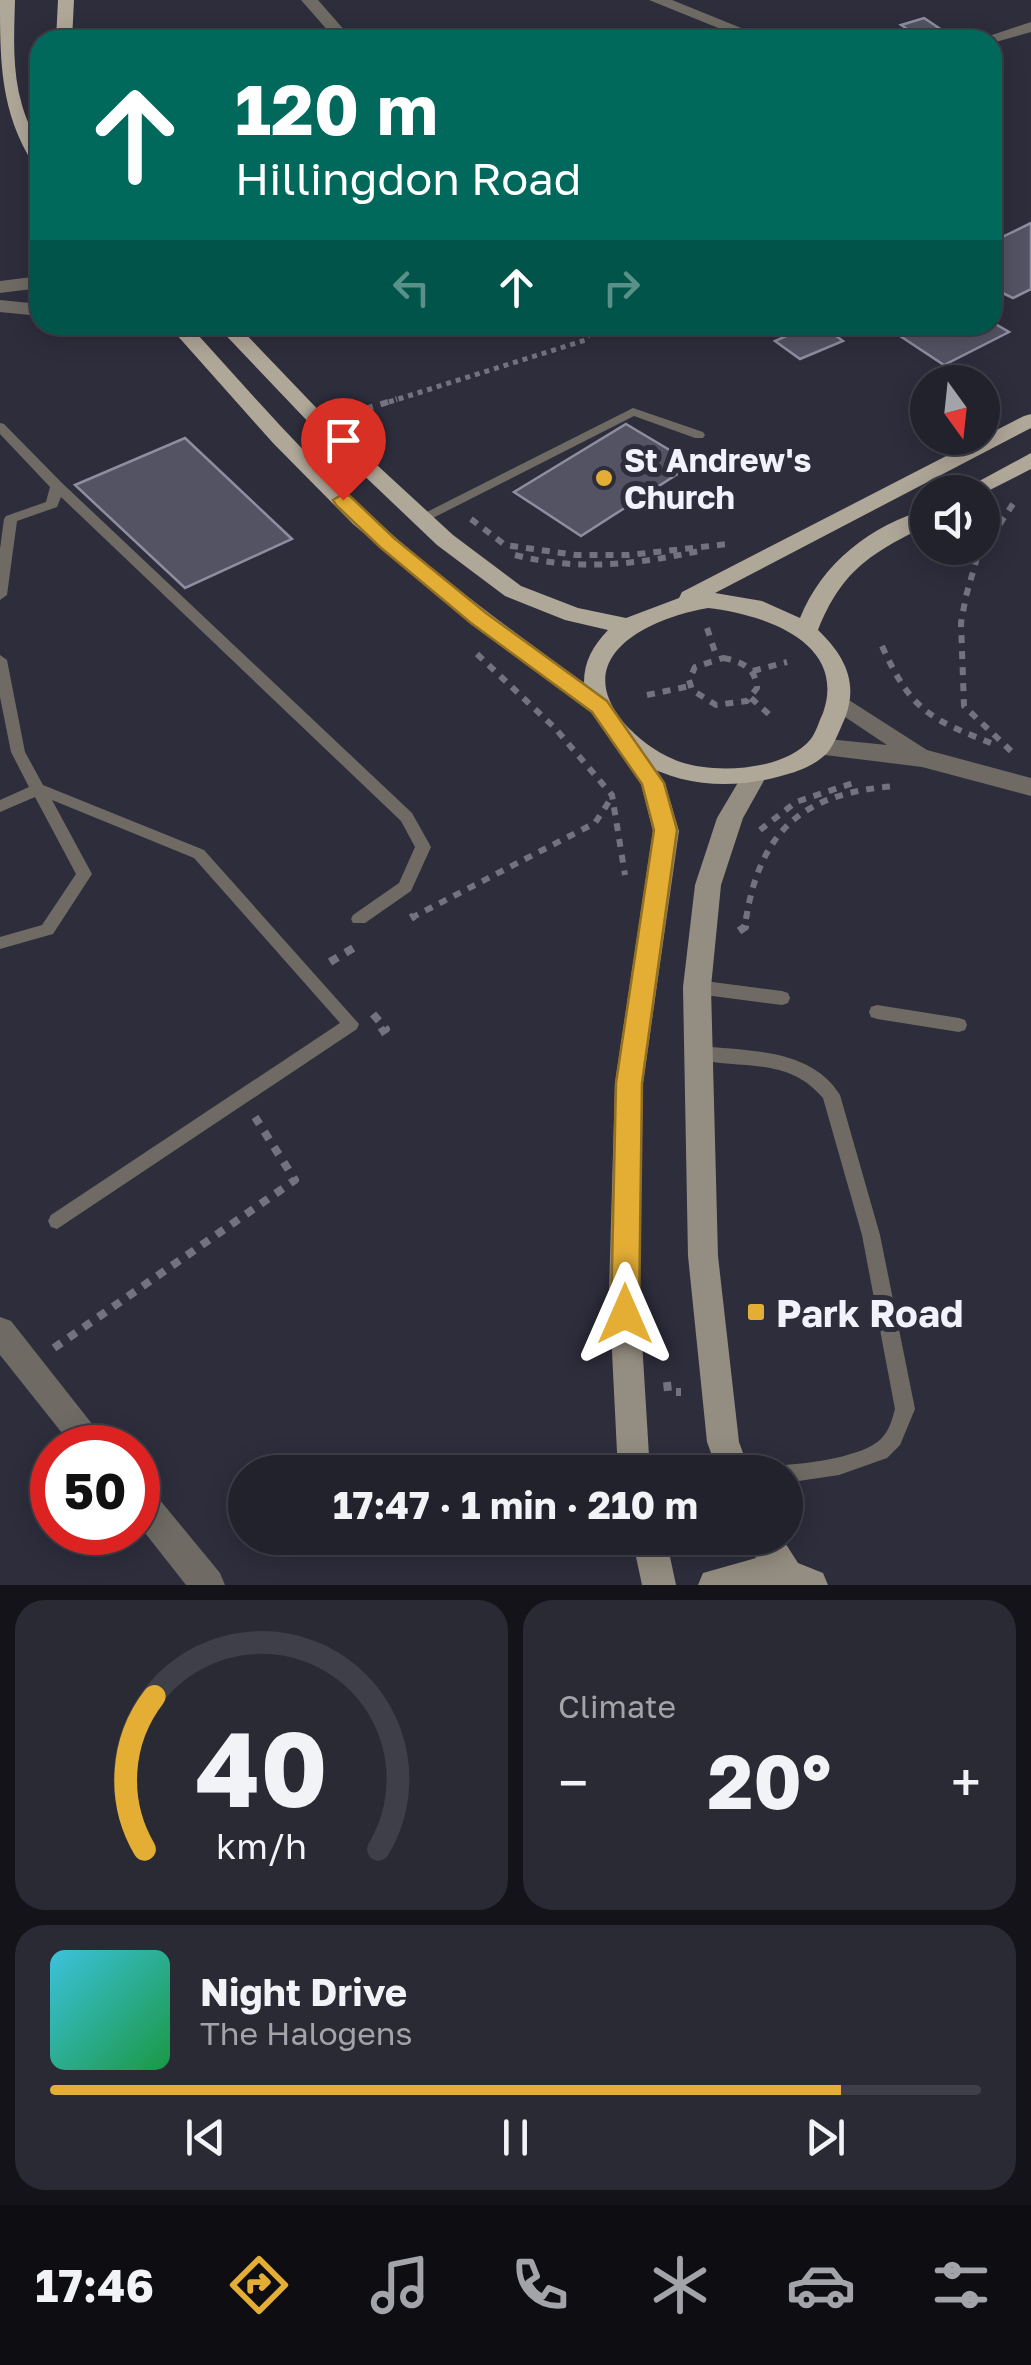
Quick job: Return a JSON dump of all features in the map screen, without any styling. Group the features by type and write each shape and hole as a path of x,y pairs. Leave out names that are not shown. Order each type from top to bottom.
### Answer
{"main road":[{"path":"7,0 4,66 12,108 30,143"},
{"path":"64,30 66,0"},
{"path":"187,335 264,424 387,543 479,618 600,706 652,783 666,830 629,1083 624,1292 633,1455"},
{"path":"235,335 320,424 422,518 514,591 573,614 629,626"},
{"path":"600,706 594,675 606,647 629,626 1031,420"},
{"path":"1000,476 1031,460"},
{"path":"806,631 821,589 859,550 910,525"},
{"path":"623,737 665,766 722,776 754,774 786,764 818,747 841,704 842,686 831,656 806,631 750,605 708,600 676,604"},
{"path":"728,1455 723,1442 704,1256 697,987 708,886 730,818 754,774"},
{"path":"653,1555 659,1585"},
{"path":"778,1555 799,1581"},
{"path":"715,1585 742,1576 799,1581"}],"street":[{"path":"310,0 336,30"},
{"path":"657,0 737,30"},
{"path":"1002,35 1031,27"},
{"path":"0,287 30,283"},
{"path":"0,306 30,309"},
{"path":"841,704 922,758"},
{"path":"818,747 922,758 1031,787"},
{"path":"0,1331 76,1425"},
{"path":"160,1526 208,1585"}],"lane":[{"path":"422,518 633,412 698,435"},
{"path":"0,427 57,486 407,817 423,847 404,886 359,918"},
{"path":"0,595 5,522 52,504 57,486"},
{"path":"0,660 18,752 84,874 46,930 0,942"},
{"path":"0,755 18,752"},
{"path":"0,806 38,789 199,854 352,1024 56,1221"},
{"path":"697,987 782,998"},
{"path":"877,1012 959,1025"},
{"path":"699,1053 801,1067 820,1077 832,1095 871,1235 904,1410 896,1434 884,1451 803,1474"}],"path":[{"path":"320,424 586,340 588,335"},
{"path":"1011,752 964,706 960,623 978,558 1023,490"},
{"path":"450,504 515,555 550,566 578,568 666,558 734,542"},
{"path":"505,545 576,555 715,548"},
{"path":"708,628 717,658"},
{"path":"464,642 556,728 612,795 626,882 658,904"},
{"path":"882,646 898,682 924,716 1021,754"},
{"path":"717,658 735,660 753,671 758,685 751,698 736,705 716,705 700,698 690,686 690,675 696,665 717,658"},
{"path":"753,671 786,662"},
{"path":"647,695 690,686"},
{"path":"751,698 773,718"},
{"path":"754,836 780,812 829,789 872,778 904,779"},
{"path":"734,918 738,931 745,927 756,871 776,835 811,807 876,786"}],"building":[{"path":"924,18 939,28 908,30 901,25"},
{"path":"1031,223 1031,289 1013,298 1002,293 1002,237"},
{"path":"1002,328 1009,332 944,365 899,335 1002,335"},
{"path":"789,335 835,335 843,341 800,359 775,341"},
{"name":"St Andrew's Church","path":"626,424 693,464 581,536 514,492"},
{"path":"185,438 292,539 185,588 75,485"}],"place":[{"name":"St Andrew's Church","path":"604,478"},
{"name":"Park Road","path":"756,1312"}],"route":[{"path":"343,500 387,543 479,618 600,706 652,783 666,830 629,1083 625,1314"}]}
